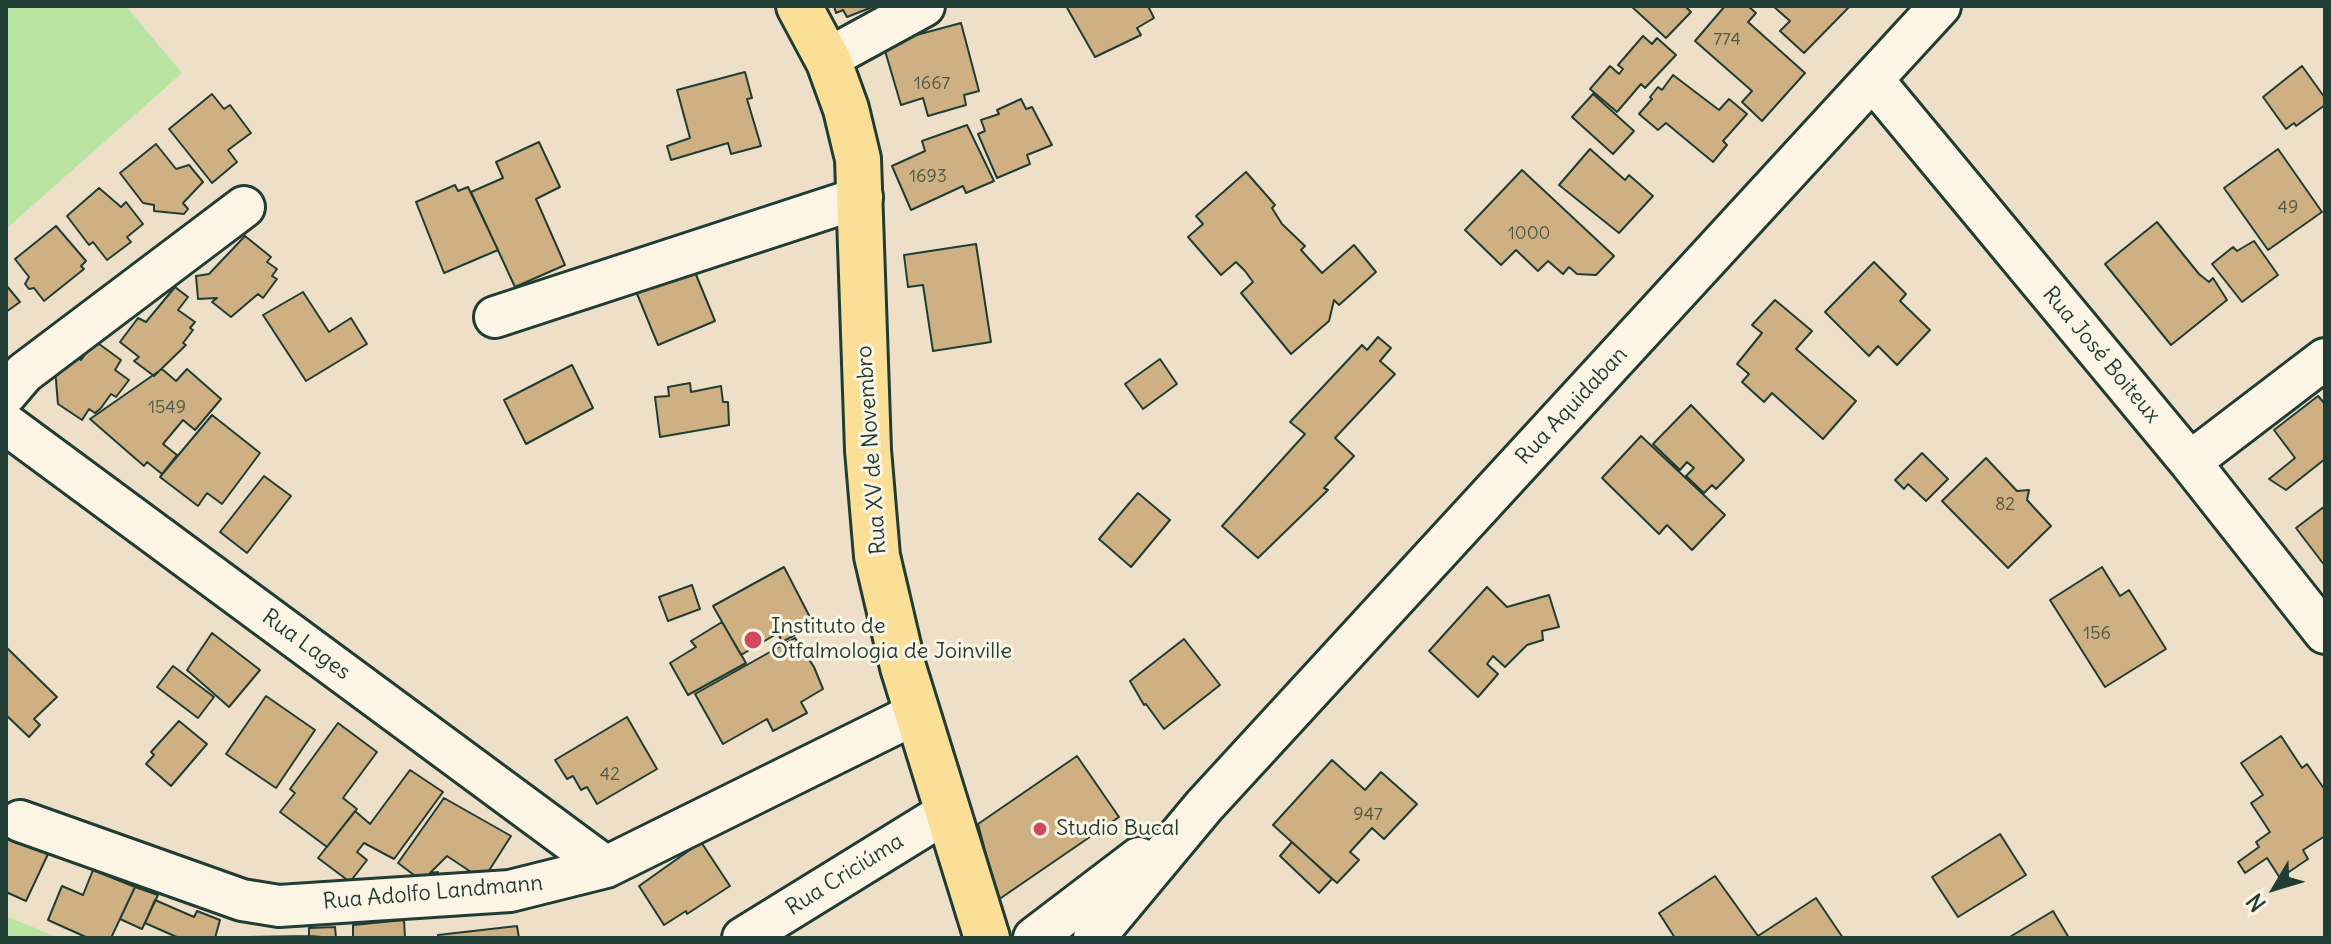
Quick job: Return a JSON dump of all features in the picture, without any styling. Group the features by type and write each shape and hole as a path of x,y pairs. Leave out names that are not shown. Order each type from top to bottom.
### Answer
{"main road":[{"name":"Rua XV de Novembro","path":"799,6 827,59 846,109 858,159 862,197 871,514 886,598 917,713 987,938"}],"street":[{"path":"827,59 924,6"},
{"name":"Rua Aquidaban","path":"1094,938 1204,806 1940,6"},
{"name":"Rua José Boiteux","path":"1873,80 2190,462 2325,633"},
{"path":"495,317 862,197"},
{"path":"6,394 24,373 244,207"},
{"path":"2190,462 2325,359"},
{"name":"Rua Lages","path":"6,424 606,867"},
{"name":"Rua Adolfo Landmann","path":"20,821 242,900 279,906 510,891 606,867 917,713"},
{"name":"Rua Aquidaban","path":"1034,938 1204,806"},
{"name":"Rua Criciúma","path":"743,938 947,812"}],"green space":[{"path":"6,6 126,6 182,73 6,229"},
{"path":"6,916 59,938 6,938"}],"building":[{"path":"834,6 875,6 847,17 843,10 836,13"},
{"path":"1066,6 1148,6 1154,18 1137,28 1141,35 1095,57"},
{"path":"1631,6 1685,6 1691,12 1666,38"},
{"path":"1725,6 1748,6 1756,13 1748,22 1805,73 1762,121 1742,102 1752,91 1695,41"},
{"path":"1773,6 1850,6 1804,53 1780,31 1790,21"},
{"path":"961,23 979,91 964,95 966,105 928,116 923,98 901,105 883,44"},
{"path":"1643,36 1652,44 1657,38 1676,55 1645,88 1641,84 1617,112 1590,89 1610,66 1619,74 1623,69 1618,65"},
{"path":"2302,66 2325,98 2325,105 2296,126 2294,123 2286,129 2263,97"},
{"path":"745,72 752,98 747,99 761,146 731,154 728,143 671,160 667,146 690,138 677,90"},
{"path":"1673,75 1719,110 1729,99 1747,114 1723,141 1727,145 1713,162 1666,123 1658,130 1639,114 1658,87 1662,90"},
{"path":"212,94 224,109 230,105 251,133 228,150 237,162 212,183 169,129"},
{"path":"1593,94 1634,131 1613,154 1572,117"},
{"path":"1021,99 1026,109 1032,107 1052,145 1027,155 1030,164 997,178 978,134 985,131 981,120 999,114 997,110"},
{"path":"967,125 994,181 966,193 963,186 911,210 892,166 925,151 922,141"},
{"path":"539,142 560,187 536,199 565,265 515,287 471,192 503,178 496,162"},
{"path":"156,144 176,169 189,165 203,182 183,203 188,209 184,214 154,211 154,205 143,203 120,173"},
{"path":"1590,149 1625,180 1629,175 1653,196 1619,233 1559,185"},
{"path":"2278,149 2322,212 2268,250 2224,188"},
{"path":"1522,170 1614,256 1596,275 1577,274 1569,267 1563,274 1548,261 1538,271 1516,250 1501,265 1465,230"},
{"path":"1246,172 1275,205 1272,208 1282,224 1305,246 1301,250 1322,273 1354,245 1376,272 1339,305 1334,300 1329,321 1291,354 1241,293 1253,282 1245,271 1236,262 1221,275 1188,237 1203,224 1196,216"},
{"path":"455,185 458,191 468,187 498,250 444,273 416,202"},
{"path":"99,188 121,207 126,202 143,224 127,237 131,242 107,260 93,242 89,245 67,216"},
{"path":"2157,222 2199,274 2209,282 2213,278 2227,300 2171,345 2105,264"},
{"path":"56,226 86,261 81,266 84,269 44,301 34,288 29,289 25,284 29,277 15,259"},
{"path":"245,236 271,257 267,262 277,269 272,276 277,279 263,298 258,294 231,317 212,302 217,298 198,299 196,276 209,274"},
{"path":"2254,241 2278,275 2242,302 2212,264 2233,247 2237,251"},
{"path":"976,244 991,342 933,351 923,285 908,287 904,255"},
{"path":"690,260 715,321 658,345 633,284"},
{"path":"1874,262 1906,294 1900,301 1930,330 1897,365 1878,346 1869,356 1825,312"},
{"path":"6,285 20,302 6,312"},
{"path":"175,287 188,297 178,310 195,322 183,343 186,345 154,376 134,361 139,357 120,342 138,318 146,322"},
{"path":"303,292 329,332 351,318 367,344 306,381 263,315"},
{"path":"1775,300 1812,331 1796,349 1856,401 1823,439 1772,393 1764,402 1742,382 1749,374 1737,364 1762,333 1752,325"},
{"path":"1378,337 1391,348 1380,361 1395,374 1335,438 1354,456 1324,488 1328,490 1258,558 1222,526 1305,434 1290,422 1362,345 1367,350"},
{"path":"95,341 121,360 115,370 129,380 116,397 111,394 101,408 95,413 89,409 82,420 58,404 55,369 66,367 75,355 81,360"},
{"path":"1160,359 1177,384 1143,409 1125,384"},
{"path":"572,365 593,408 526,444 504,400"},
{"path":"162,369 176,381 187,369 221,399 195,430 183,420 163,444 177,455 162,474 147,462 144,466 90,419"},
{"path":"690,383 691,392 721,386 723,402 728,402 729,425 660,437 655,397 669,396 668,387"},
{"path":"2318,396 2325,404 2325,459 2286,490 2269,479 2295,458 2274,430"},
{"path":"1691,405 1744,460 1716,489 1712,485 1704,493 1686,476 1694,468 1687,462 1680,470 1653,444"},
{"path":"212,415 260,453 222,504 207,493 198,506 160,477"},
{"path":"1641,436 1725,515 1692,550 1667,525 1659,534 1602,478"},
{"path":"1922,453 1948,479 1926,501 1908,484 1904,489 1895,480"},
{"path":"1986,458 2017,491 2029,490 2027,500 2051,526 2008,568 1942,501"},
{"path":"264,476 291,496 247,553 220,532"},
{"path":"1138,493 1170,520 1131,567 1099,539"},
{"path":"2325,506 2325,566 2296,528"},
{"path":"784,567 814,625 782,642 778,633 741,655 713,606"},
{"path":"2102,567 2120,596 2129,590 2166,649 2105,687 2050,600"},
{"path":"692,585 700,609 668,621 659,597"},
{"path":"1487,587 1507,607 1549,595 1559,627 1542,631 1543,640 1527,645 1505,667 1493,656 1487,664 1498,674 1478,697 1429,651"},
{"path":"722,622 746,663 688,695 670,663 696,647 691,641"},
{"path":"212,633 260,670 229,707 187,670"},
{"path":"795,638 814,667 823,689 801,702 807,713 773,731 767,719 723,744 695,694"},
{"path":"1184,639 1220,685 1164,729 1144,705 1130,681"},
{"path":"6,647 57,697 34,719 40,725 29,737 6,715"},
{"path":"173,666 214,697 198,718 157,687"},
{"path":"266,696 315,730 276,788 226,754"},
{"path":"627,717 657,769 597,804 587,787 581,790 573,776 567,779 555,760"},
{"path":"179,721 207,744 171,786 146,764 154,755 151,752"},
{"path":"338,723 377,752 343,798 357,809 327,847 280,812 295,793 290,789"},
{"path":"2281,736 2302,768 2307,764 2325,790 2325,836 2303,850 2308,859 2280,878 2267,858 2245,873 2238,862 2259,847 2256,842 2270,832 2251,803 2263,795 2241,763"},
{"name":"Studio Bucal","path":"1077,756 1119,817 998,900 978,824"},
{"path":"1332,760 1365,790 1381,772 1417,804 1384,839 1372,828 1350,852 1359,860 1337,883 1273,825"},
{"path":"410,770 443,792 394,859 364,843 357,852 367,860 350,882 318,858 355,811 370,824"},
{"path":"444,798 511,836 483,880 447,856 430,873 438,872 438,884 426,884 398,863"},
{"path":"6,834 49,852 26,901 6,892"},
{"path":"2000,834 2026,875 1958,917 1932,877"},
{"path":"701,842 730,886 664,925 639,886"},
{"path":"1292,842 1332,879 1319,893 1280,856"},
{"path":"93,870 135,887 111,938 88,938 48,920 62,886 83,895"},
{"path":"1715,876 1758,936 1816,898 1843,938 1675,938 1659,913"},
{"path":"135,887 158,895 142,929 120,919"},
{"path":"155,900 194,917 197,911 220,920 215,938 179,938 145,923"},
{"path":"2053,911 2069,938 2008,938"},
{"path":"404,920 405,938 353,938 353,925"},
{"path":"517,926 519,938 438,938 438,935"},
{"path":"335,927 336,938 309,936 309,928"},
{"path":"248,937 310,938 248,938"}],"place":[{"name":"Instituto de Otfalmologia de Joinville","path":"753,640"},
{"name":"Studio Bucal","path":"1040,829"}]}
